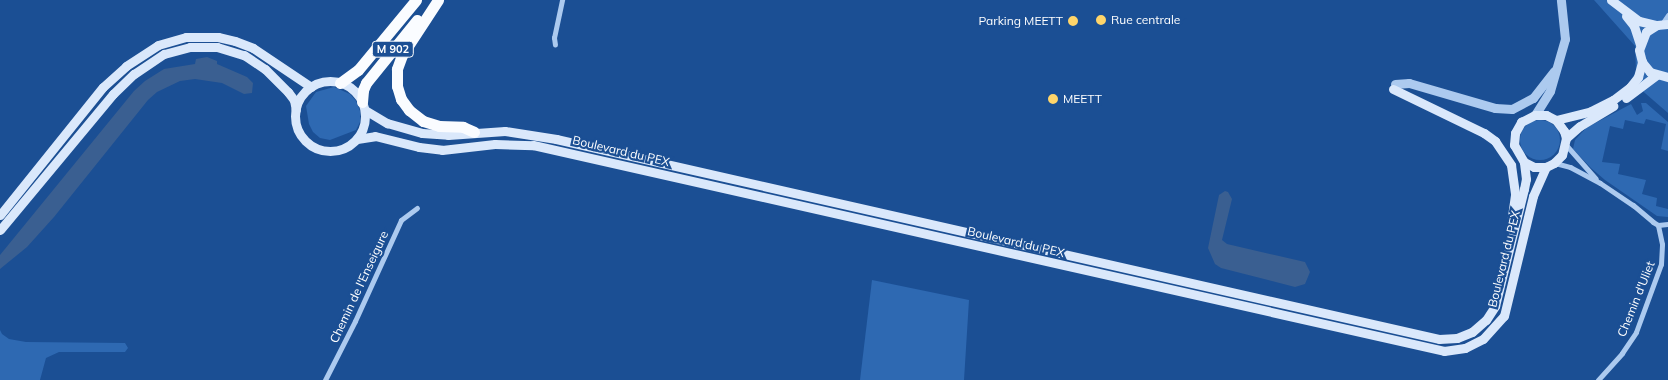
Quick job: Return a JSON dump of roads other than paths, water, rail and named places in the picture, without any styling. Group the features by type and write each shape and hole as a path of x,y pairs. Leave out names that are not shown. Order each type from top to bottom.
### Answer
{"highway":[{"name":"M 902","path":"340,83 363,64 416,0"},
{"name":"M 902","path":"363,106 363,90 366,83 432,0"},
{"path":"438,0 402,55 397,69 397,86 401,99 409,110 423,121 439,126 463,127 474,132"}],"main road":[{"path":"1614,3 1639,21 1662,24"},
{"path":"1556,120 1591,111 1624,93 1638,77 1642,62 1640,44 1634,26 1614,3"},
{"path":"1640,44 1646,32 1662,24"},
{"path":"0,215 103,87 126,66 158,44 186,37 218,37 235,41 253,48 311,87"},
{"path":"0,230 113,94 134,74 164,54 190,46 216,47 244,55 265,69 288,92 294,100 296,124 301,135 317,149 338,150 357,139 364,126 363,106 356,94 340,83 320,83 311,87 304,93 296,110"},
{"path":"1642,62 1656,76 1668,77"},
{"path":"1566,142 1564,131 1556,120 1546,115 1535,115 1521,122 1515,133 1516,152 1524,162 1534,167 1550,165 1562,155 1566,142 1580,126 1626,98 1656,76"},
{"path":"1394,87 1484,134 1495,142 1506,155 1511,165 1515,195 1508,249"},
{"name":"Boulevard du PEX","path":"363,106 387,123 422,133 448,135 504,131 556,139 1428,338 1457,338 1472,332 1486,320 1500,294 1508,249 1525,184 1524,162"},
{"name":"Boulevard du PEX","path":"357,139 375,136 419,147 437,149 494,144 533,145 1444,352 1465,348 1483,339 1492,332 1504,316 1533,196 1550,165"}],"street":[{"path":"555,45 554,38 562,0"},
{"path":"1535,115 1550,91 1554,71 1565,39 1560,0"},
{"path":"1662,24 1668,15"},
{"path":"1394,87 1409,83 1495,108 1512,109 1533,98 1554,71"},
{"path":"1566,142 1600,183"},
{"path":"1550,165 1570,167 1600,183 1658,225 1668,224"},
{"name":"Chemin de l'Enseigure","path":"324,380 355,321 401,220 417,208"},
{"name":"Chemin d'Uliet","path":"1598,380 1622,353 1636,332 1661,264 1662,244 1658,225"}],"place":[{"name":"Rue centrale","path":"1101,20"},
{"name":"Parking MEETT","path":"1073,21"},
{"name":"MEETT","path":"1053,99"}]}
